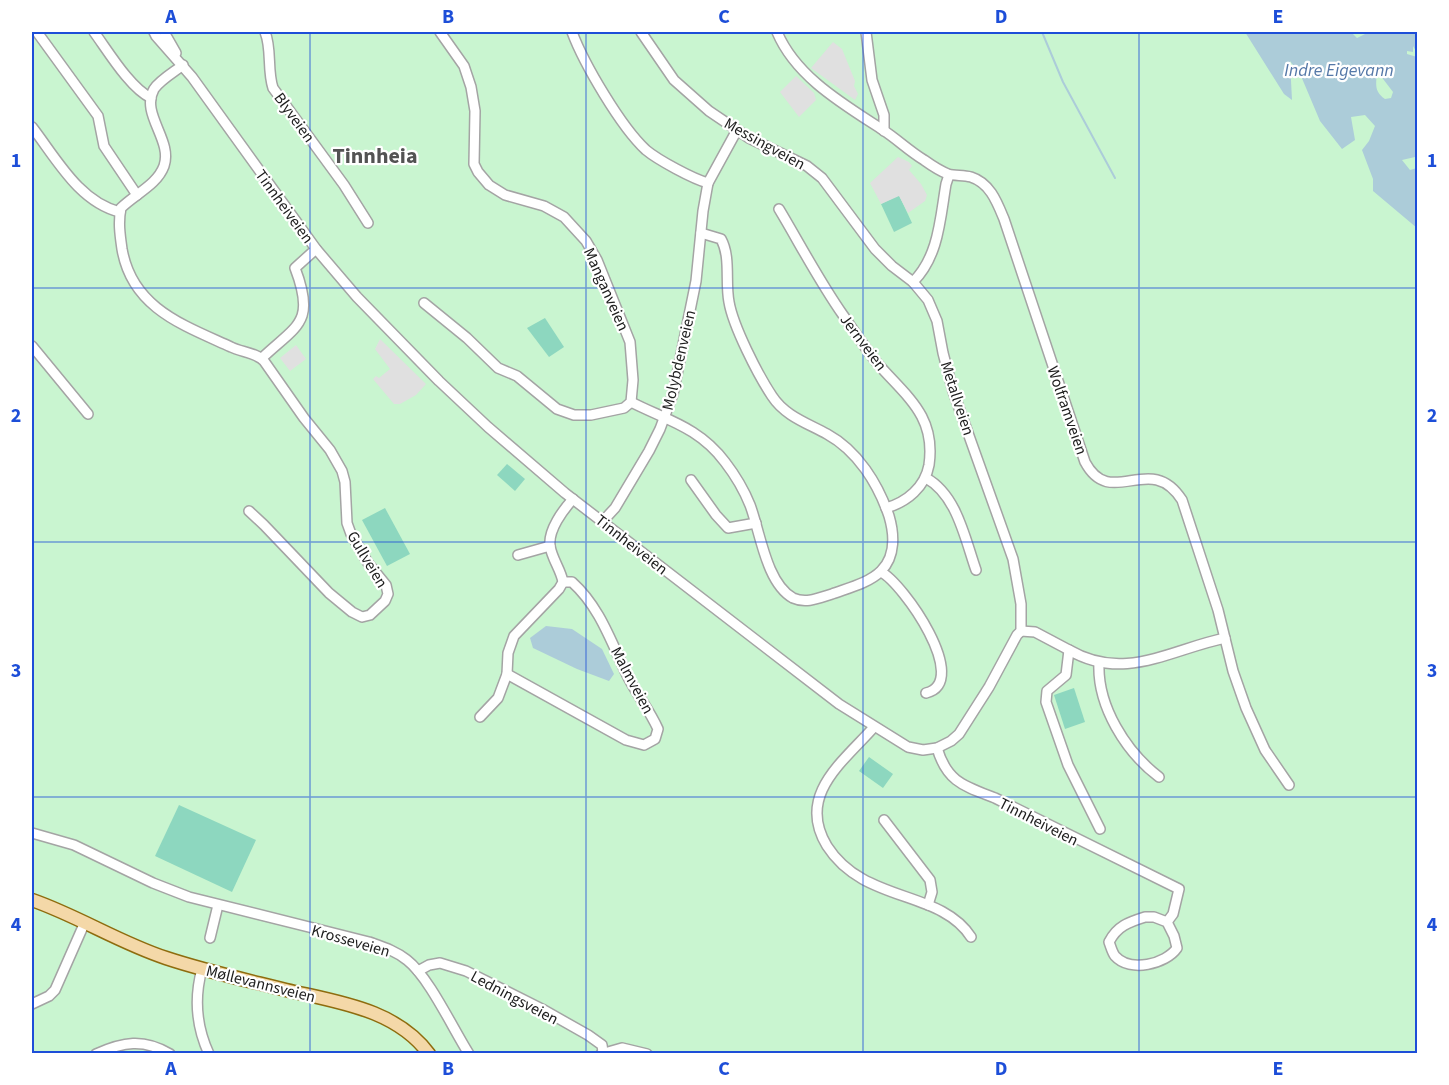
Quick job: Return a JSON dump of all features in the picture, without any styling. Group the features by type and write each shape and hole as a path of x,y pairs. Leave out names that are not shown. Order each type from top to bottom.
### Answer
{"main road":[{"name":"Møllevannsveien","path":"32,900 163,957 202,969 366,1009 408,1031 429,1053"}],"street":[{"path":"37,32 99,116 104,146 136,195"},
{"path":"94,32 131,80 152,98"},
{"name":"Tinnheiveien","path":"154,32 183,65"},
{"name":"Tinnheiveien","path":"164,32 183,65 316,249 357,297 439,381 513,449 573,499 799,675 874,727 908,747 924,750 937,748 945,770 968,787 995,798 1179,889 1173,914 1167,922"},
{"name":"Blyveien","path":"264,32 267,36 270,78 273,88 344,185 368,223"},
{"name":"Manganveien","path":"440,32 464,66 471,87 475,111 474,164 478,172 489,185 505,195 544,206 564,218 586,241 597,260 630,342 633,380 631,402"},
{"path":"572,32 606,97 641,145 656,158 708,183"},
{"name":"Messingveien","path":"641,32 682,88 709,111 737,130 807,166 822,177 876,249 892,266 913,282"},
{"name":"Wolframveien","path":"777,32 786,51 805,72 850,110 950,175 970,177 979,181 996,199 1082,453 1090,470 1099,479 1112,483 1160,479 1176,491 1182,500 1209,579 1233,671 1251,721 1273,763 1289,785"},
{"path":"866,32 872,80 884,116 884,131"},
{"path":"183,65 158,85 152,98 154,117 165,147 164,166 158,176 121,208 120,212 119,224 126,266 134,284 162,314 245,353 262,358 293,332 300,322 304,302 295,268 316,249"},
{"path":"32,127 69,176 93,200 120,212"},
{"name":"Molybdenveien","path":"603,521 615,508 650,451 665,416 678,377 694,295 708,183 737,130"},
{"path":"913,282 926,268 933,251 946,184 950,175"},
{"name":"Jernveien","path":"779,209 844,316 874,359 909,396 921,416 929,435 930,445 926,478"},
{"path":"424,303 467,338 498,368 517,376 557,409 574,415 591,415 624,408 631,402 665,416 692,432 718,453 744,492 773,576 793,598 811,601 863,582 881,572 886,565 893,543 893,533 878,487 863,466 830,435 784,411 771,394 732,315 727,287 725,246 721,239 701,233"},
{"name":"Metallveien","path":"913,282 927,300 938,321 953,391 1013,559 1021,604 1021,631"},
{"path":"32,346 87,414"},
{"name":"Gullveien","path":"249,511 328,593 352,612 365,616 374,613 385,600 388,594 386,585 368,563 351,534 342,471 330,450 304,418 262,358"},
{"path":"886,508 905,500 926,478 937,484 950,501 976,570"},
{"path":"691,480 716,515 729,528 756,523"},
{"path":"480,717 498,698 507,674 508,653 514,636 563,582 550,546 550,539 554,528 573,499"},
{"path":"519,555 550,546"},
{"path":"881,572 892,579 915,609 938,650 943,669 942,678 935,689 926,693"},
{"name":"Malmveien","path":"507,674 626,740 644,745 655,739 658,729 630,681 603,622 579,588 572,582 563,582"},
{"path":"937,748 959,734 1017,634 1021,631 1043,635 1080,656 1099,663 1123,665 1148,661 1225,638"},
{"path":"1069,650 1066,675 1047,691 1046,702 1068,765 1100,829"},
{"path":"1099,663 1102,689 1114,723 1139,758 1159,777"},
{"path":"874,727 835,770 821,791 816,808 818,829 831,852 858,877 898,896 928,905 955,918 971,937"},
{"path":"884,820 930,880 932,892 928,905"},
{"name":"Krosseveien","path":"32,833 74,845 173,891 218,905 369,942 391,950 418,971 469,1053"},
{"path":"210,938 218,905"},
{"path":"1145,917 1154,917 1167,922 1177,948 1168,957 1152,963 1122,961 1109,942 1113,935 1126,924 1145,917"},
{"path":"32,1004 49,996 55,990 85,922"},
{"name":"Ledningsveien","path":"418,971 429,965 440,963 466,971 588,1035 602,1045 602,1053"},
{"path":"202,969 198,1011 200,1029 210,1053"},
{"path":"96,1053 129,1042 149,1050 170,1053"},
{"path":"602,1053 622,1048 648,1053"}],"green space":[{"path":"32,32 1417,32 1417,1053 32,1053"},
{"path":"899,195 912,223 894,232 881,204"},
{"path":"545,318 564,347 549,357 527,328"},
{"path":"507,464 525,479 515,491 497,475"},
{"path":"385,508 410,554 387,566 362,520"},
{"path":"1074,688 1085,722 1065,729 1054,695"},
{"path":"869,757 893,774 883,788 859,771"},
{"path":"179,805 256,840 232,892 155,856"}],"shaded area":[{"path":"833,42 842,49 855,81 854,86 858,94 855,100 811,68"},
{"path":"796,76 814,93 816,100 799,117 780,92"},
{"path":"898,157 909,162 912,166 909,170 927,195 925,201 908,213 899,196 881,204 870,183"},
{"path":"380,339 426,384 416,395 400,404 394,404 373,379 376,376 379,378 390,369 375,349"},
{"path":"296,345 306,359 290,371 280,358"}],"water":[{"name":"Indre Eigevann","path":"1245,32 1351,32 1357,38 1369,32 1417,32 1417,53 1413,46 1413,52 1407,51 1407,54 1417,57 1417,161 1415,157 1402,160 1410,170 1417,168 1417,228 1373,191 1373,179 1362,150 1369,141 1375,126 1365,115 1351,117 1355,140 1342,149 1320,121 1301,76 1290,61 1292,100 1284,94","holes":["1377,71 1393,92 1391,98 1385,99 1379,93 1376,84"]},
{"path":"546,626 572,629 602,649 614,674 609,681 533,648 530,638"}],"waterway":[{"path":"1042,32 1063,82 1115,178"}],"district":[{"name":"Tinnheia","path":"375,155"}]}
